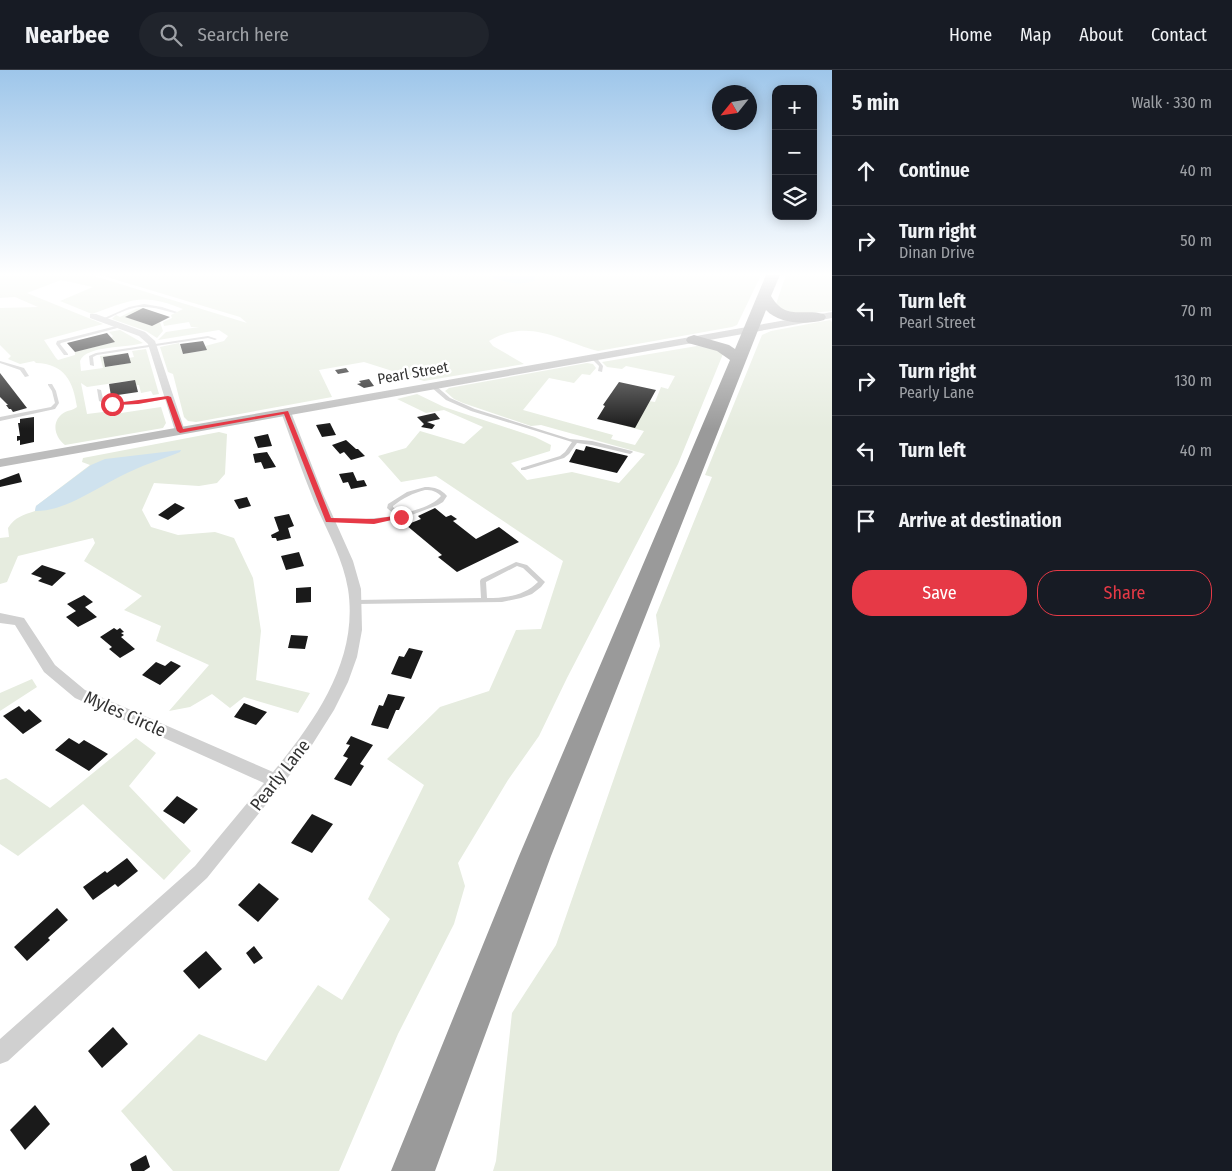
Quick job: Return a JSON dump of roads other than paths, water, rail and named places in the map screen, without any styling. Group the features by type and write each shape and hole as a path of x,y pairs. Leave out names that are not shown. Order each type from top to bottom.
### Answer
{"highway":[{"path":"413,1171 535,856 752,326"},
{"path":"694,340 723,348 739,359"}],"main road":[{"name":"Pearl Street","path":"0,463 770,326"}],"street":[{"path":"121,326 142,334 153,345 180,431"},
{"name":"Pearly Lane","path":"0,1053 196,877 229,840 303,747 327,711 338,690 354,640 356,602 351,576 286,412"},
{"name":"Myles Circle","path":"0,618 19,621 26,628 49,667 60,679 80,694 275,781"}],"lane":[{"path":"66,354 58,344 59,342 119,326"},
{"path":"92,366 90,358 93,355 208,337 215,339"},
{"path":"593,358 601,366 600,371"},
{"path":"0,362 22,369 27,376"},
{"path":"0,419 53,408 57,403 54,391 50,385"},
{"path":"433,386 448,399 473,410 575,441 630,452"},
{"path":"99,390 101,400 108,404 168,397"},
{"path":"522,468 562,457 568,453 575,441"},
{"path":"329,520 374,522 401,517 438,502 444,496 436,489 423,488 394,502 389,507 401,517"},
{"path":"356,602 484,601 517,598 542,582 539,577 525,566 516,564 483,581 484,601"}],"water":[{"path":"181,450 128,472 68,504 57,508 35,511 36,506 91,465 105,459"}]}
